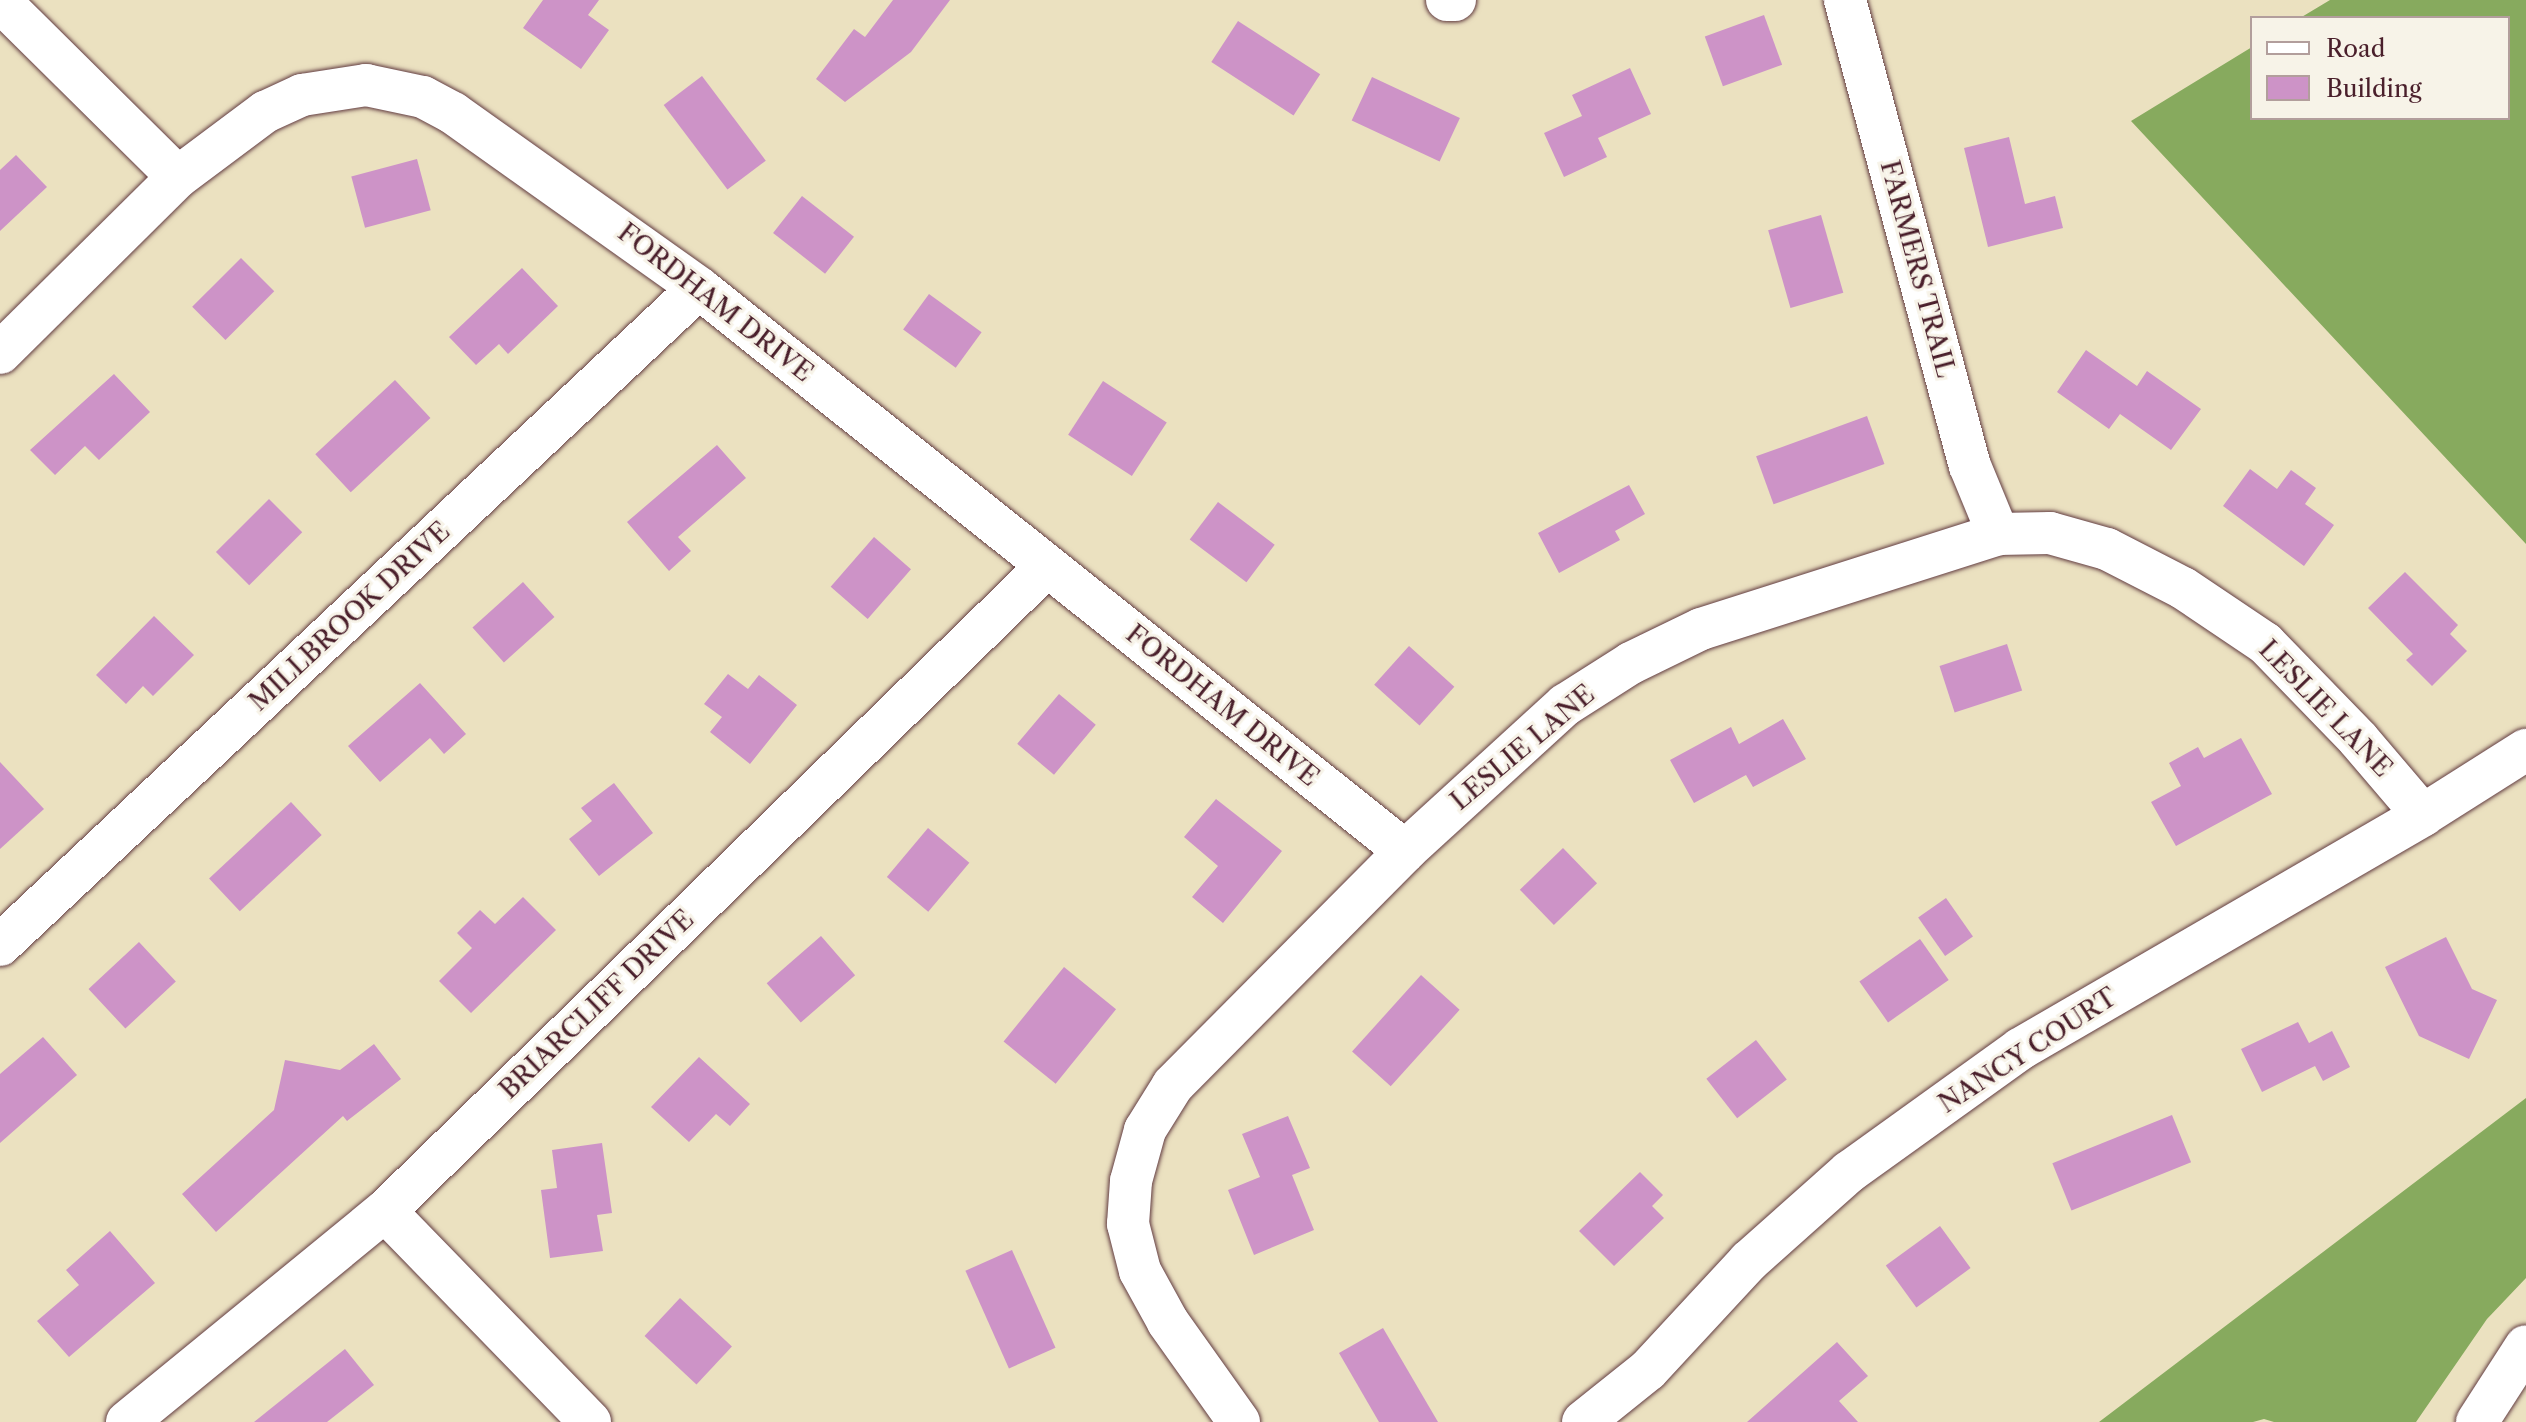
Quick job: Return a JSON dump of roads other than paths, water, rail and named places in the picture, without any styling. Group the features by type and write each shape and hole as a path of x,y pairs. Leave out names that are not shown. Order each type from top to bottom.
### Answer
{"street":[{"path":"1447,0 1455,0"},
{"name":"FARMERS TRAIL","path":"1845,0 1970,466 1998,534"},
{"path":"0,1 178,177"},
{"name":"FORDHAM DRIVE","path":"0,353 178,177 265,112 302,95 366,85 423,97 482,131 699,288 1405,851"},
{"name":"MILLBROOK DRIVE","path":"0,945 699,288"},
{"name":"LESLIE LANE","path":"1239,1422 1168,1322 1140,1271 1128,1224 1131,1181 1145,1130 1173,1085 1405,851 1565,705 1631,663 1701,629 1998,534 2050,533 2107,549 2183,588 2265,643 2358,739 2423,815"},
{"name":"BRIARCLIFF DRIVE","path":"127,1422 385,1211 1047,566"},
{"name":"NANCY COURT","path":"1583,1422 1648,1370 1749,1261 1849,1172 2020,1049 2423,815 2526,750"},
{"path":"385,1211 590,1422"},
{"path":"2477,1422 2526,1346"}]}
